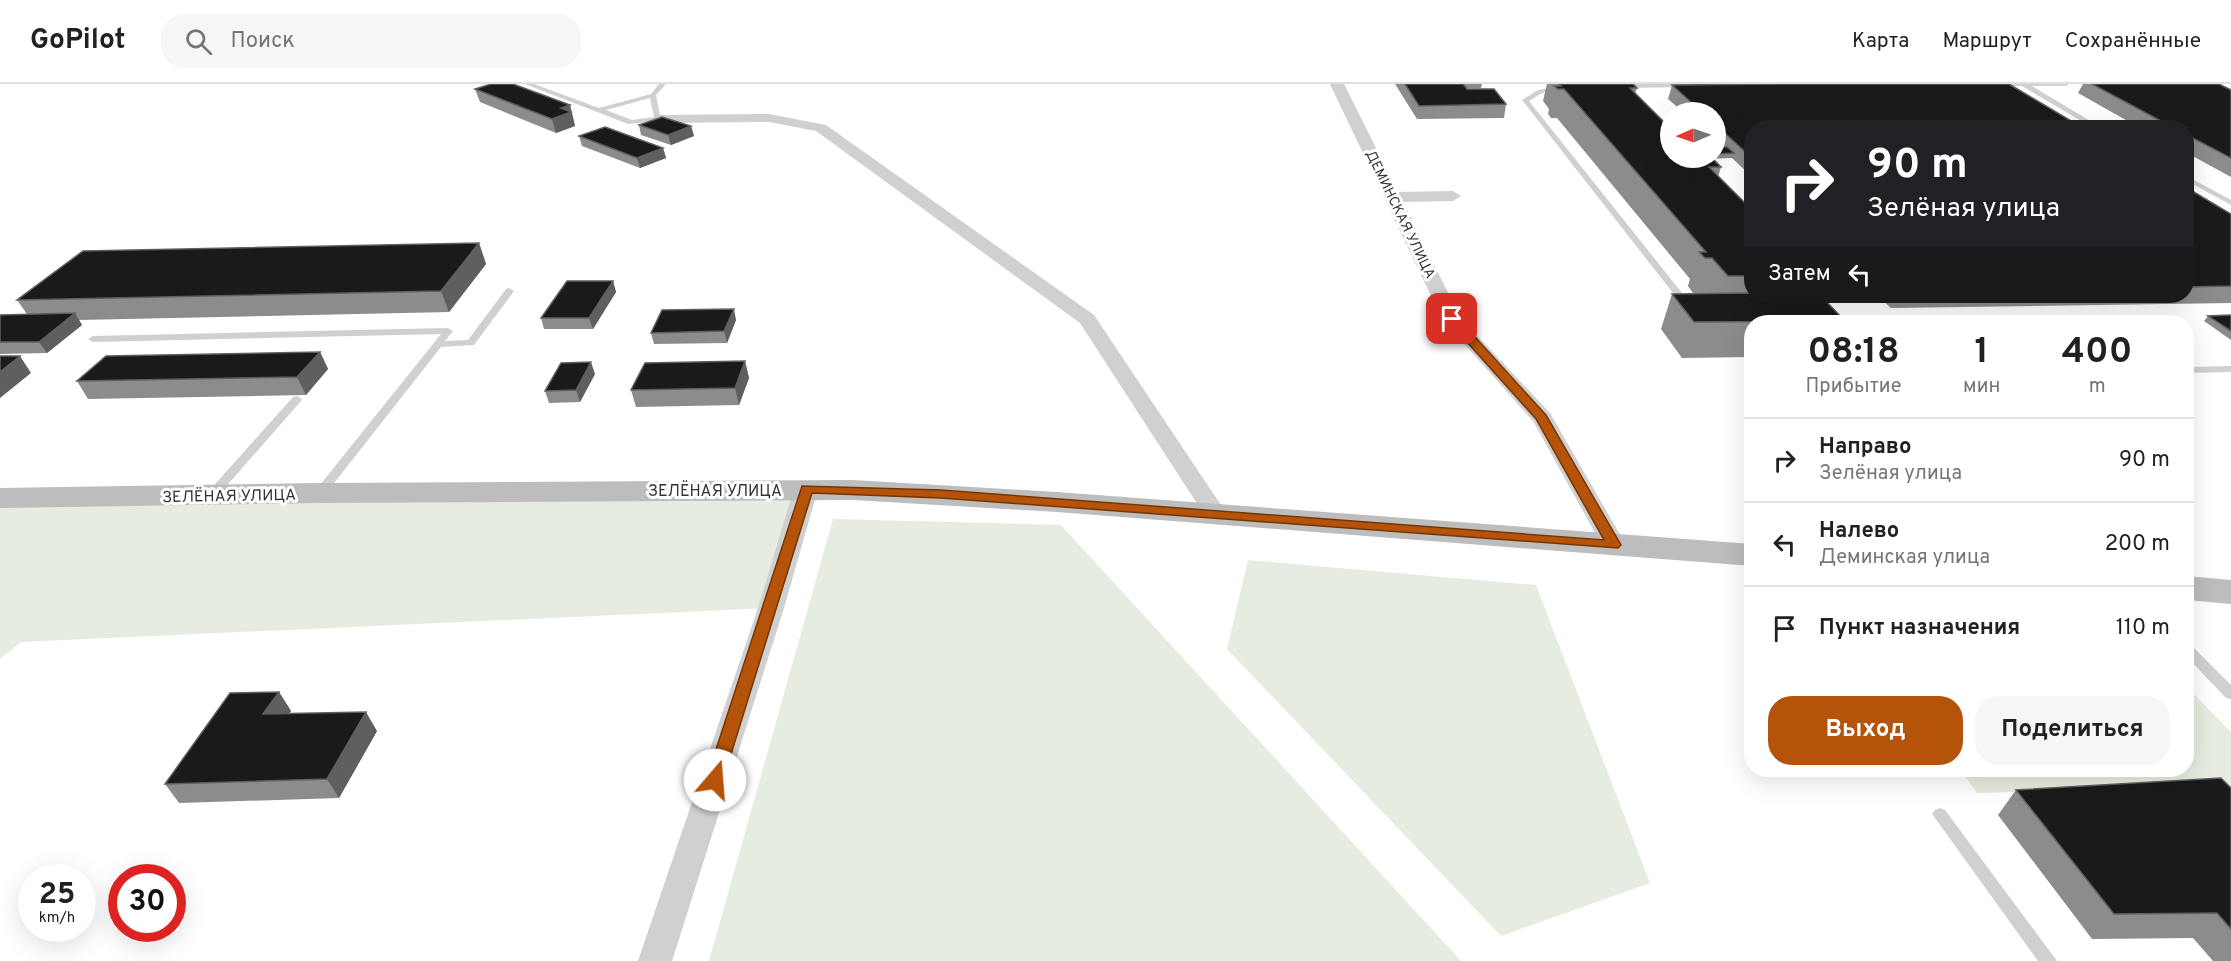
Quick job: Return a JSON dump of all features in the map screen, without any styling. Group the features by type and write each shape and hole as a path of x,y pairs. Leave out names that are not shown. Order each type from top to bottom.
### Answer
{"street":[{"name":"ДЕМИНСКАЯ УЛИЦА","path":"1337,84 1452,319 1542,418 1614,545"},
{"path":"658,119 769,118 821,128 1087,319 1215,514"},
{"path":"1393,197 1432,199 1453,196"},
{"path":"656,961 764,628 806,489"},
{"name":"ЗЕЛЁНАЯ УЛИЦА","path":"0,498 806,489 941,494 1744,554"},
{"path":"2194,589 2231,592"}],"lane":[{"path":"528,84 631,122 658,119 653,95"},
{"path":"538,88 551,84"},
{"path":"600,110 653,95 663,84"},
{"path":"1982,84 2066,84"},
{"path":"2024,84 2085,120"},
{"path":"1605,86 1699,86"},
{"path":"1616,86 1624,94"},
{"path":"1571,87 1540,91 1525,100 1683,300"},
{"path":"2194,182 2231,203"},
{"path":"438,344 471,343 509,291"},
{"path":"93,339 448,331 320,493"},
{"path":"2194,370 2231,369"},
{"path":"212,495 297,399"},
{"path":"2194,656 2231,694"},
{"path":"1940,814 2048,961"}],"shaded area":[{"path":"806,489 771,608 21,642 0,659 0,498"},
{"path":"833,519 1061,525 1461,961 709,961"},
{"path":"1248,560 1536,585 1650,883 1501,936 1227,649"},
{"path":"2194,694 2231,732 2231,815 2204,786 1977,793 1966,777 2194,777"}],"building":[{"path":"491,84 513,84 570,105 561,108 571,112 552,119 475,89"},
{"path":"1405,84 1463,84 1467,89 1494,89 1506,104 1419,106"},
{"path":"1559,84 1633,84 1637,88 1630,88 1660,118 1660,168 1710,168 1744,202 1744,276 1728,276 1712,258 1705,258 1699,252 1706,252 1564,89 1554,86 1561,86"},
{"path":"2009,84 2070,120 1744,120 1744,151 1726,134 1726,102 1691,102 1672,85"},
{"path":"2092,84 2219,84 2231,90 2231,158 2194,139 2194,120 2159,120"},
{"path":"662,117 691,126 668,135 639,125"},
{"path":"605,127 663,148 637,158 579,136"},
{"path":"1726,147 1727,147 1734,153 1726,153"},
{"path":"2194,192 2231,214 2231,286 2194,287"},
{"path":"479,243 441,291 17,300 83,251"},
{"path":"567,281 613,281 589,318 541,318"},
{"path":"1744,293 1744,303 1828,303 1839,315 1744,315 1744,322 1694,322 1672,294"},
{"path":"734,309 724,331 651,333 662,310"},
{"path":"75,313 39,342 0,342 0,315"},
{"path":"2231,315 2231,331 2208,316"},
{"path":"320,352 297,377 77,381 106,356"},
{"path":"0,356 20,356 0,372"},
{"path":"745,361 735,388 631,390 645,363"},
{"path":"591,362 576,390 545,391 561,363"},
{"path":"279,692 263,714 366,712 327,779 165,784 230,693"},
{"path":"2221,778 2231,788 2231,929 2217,913 2114,914 2016,790"}],"route":[{"path":"715,780 771,608 806,489 941,494 1057,502 1614,545 1542,418 1452,319"}]}
